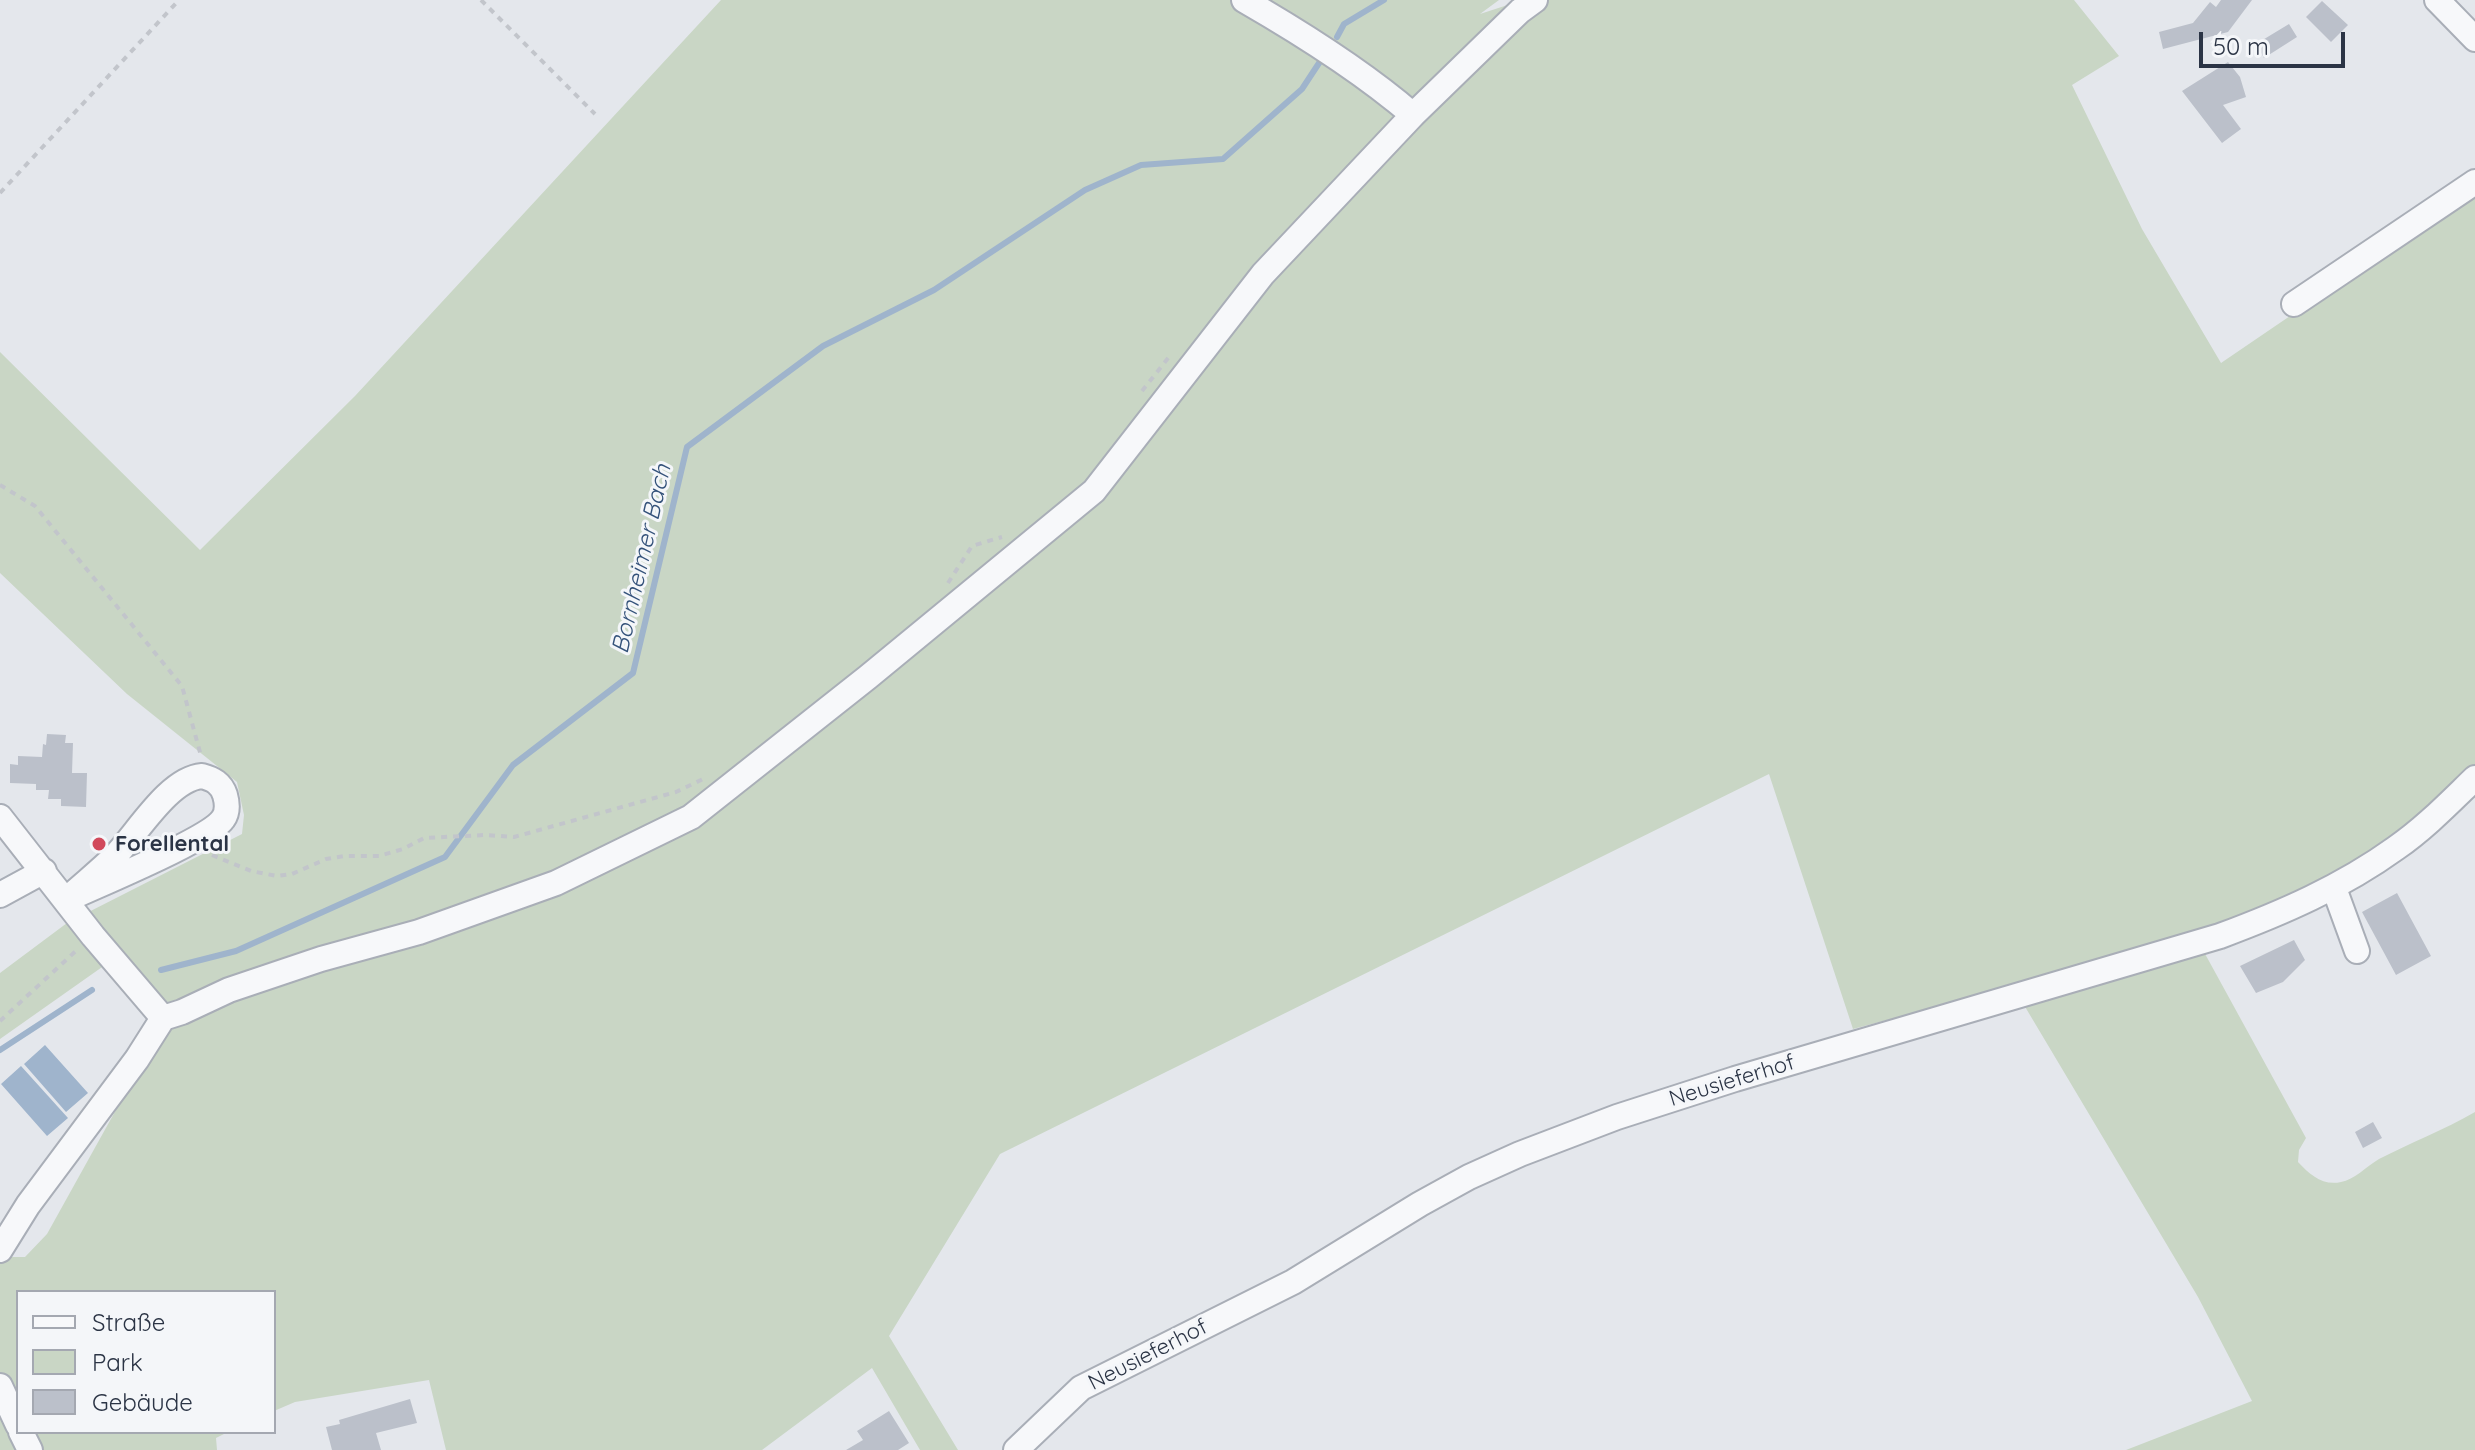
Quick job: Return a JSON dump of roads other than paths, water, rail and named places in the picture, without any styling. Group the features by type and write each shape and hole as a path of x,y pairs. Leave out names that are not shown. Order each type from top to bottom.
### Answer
{"street":[{"path":"1244,0 1294,29 1413,115"},
{"path":"0,1250 28,1205 137,1059 163,1018 229,990 321,959 419,932 556,883 691,817 868,677 1094,491 1263,274 1413,115 1535,0"},
{"path":"2437,0 2475,39"},
{"path":"2294,304 2475,182"},
{"path":"195,777 208,778 222,788 226,813 216,827 66,900 116,855 168,795 186,781 195,777"},
{"name":"Neusieferhof","path":"1016,1450 1081,1388 1293,1282 1469,1177 1617,1117 1735,1079 2220,936 2280,913 2334,888 2400,846 2475,778"},
{"path":"0,817 93,936 163,1018"},
{"path":"0,895 44,871"},
{"path":"2334,888 2357,951"},
{"path":"0,1386 16,1421"}],"water":[{"path":"45,1045 88,1093 66,1112 24,1064"},
{"path":"21,1066 68,1118 47,1136 1,1084"}],"waterway":[{"name":"Bornheimer Bach","path":"1337,37 1344,24 1384,0"},
{"name":"Bornheimer Bach","path":"161,970 236,951 445,857 513,765 633,673 687,447 823,346 934,290 1085,190 1141,165 1223,159 1302,89 1321,60"},
{"path":"0,1050 92,990"}],"place":[{"name":"Forellental","path":"99,844"}]}
